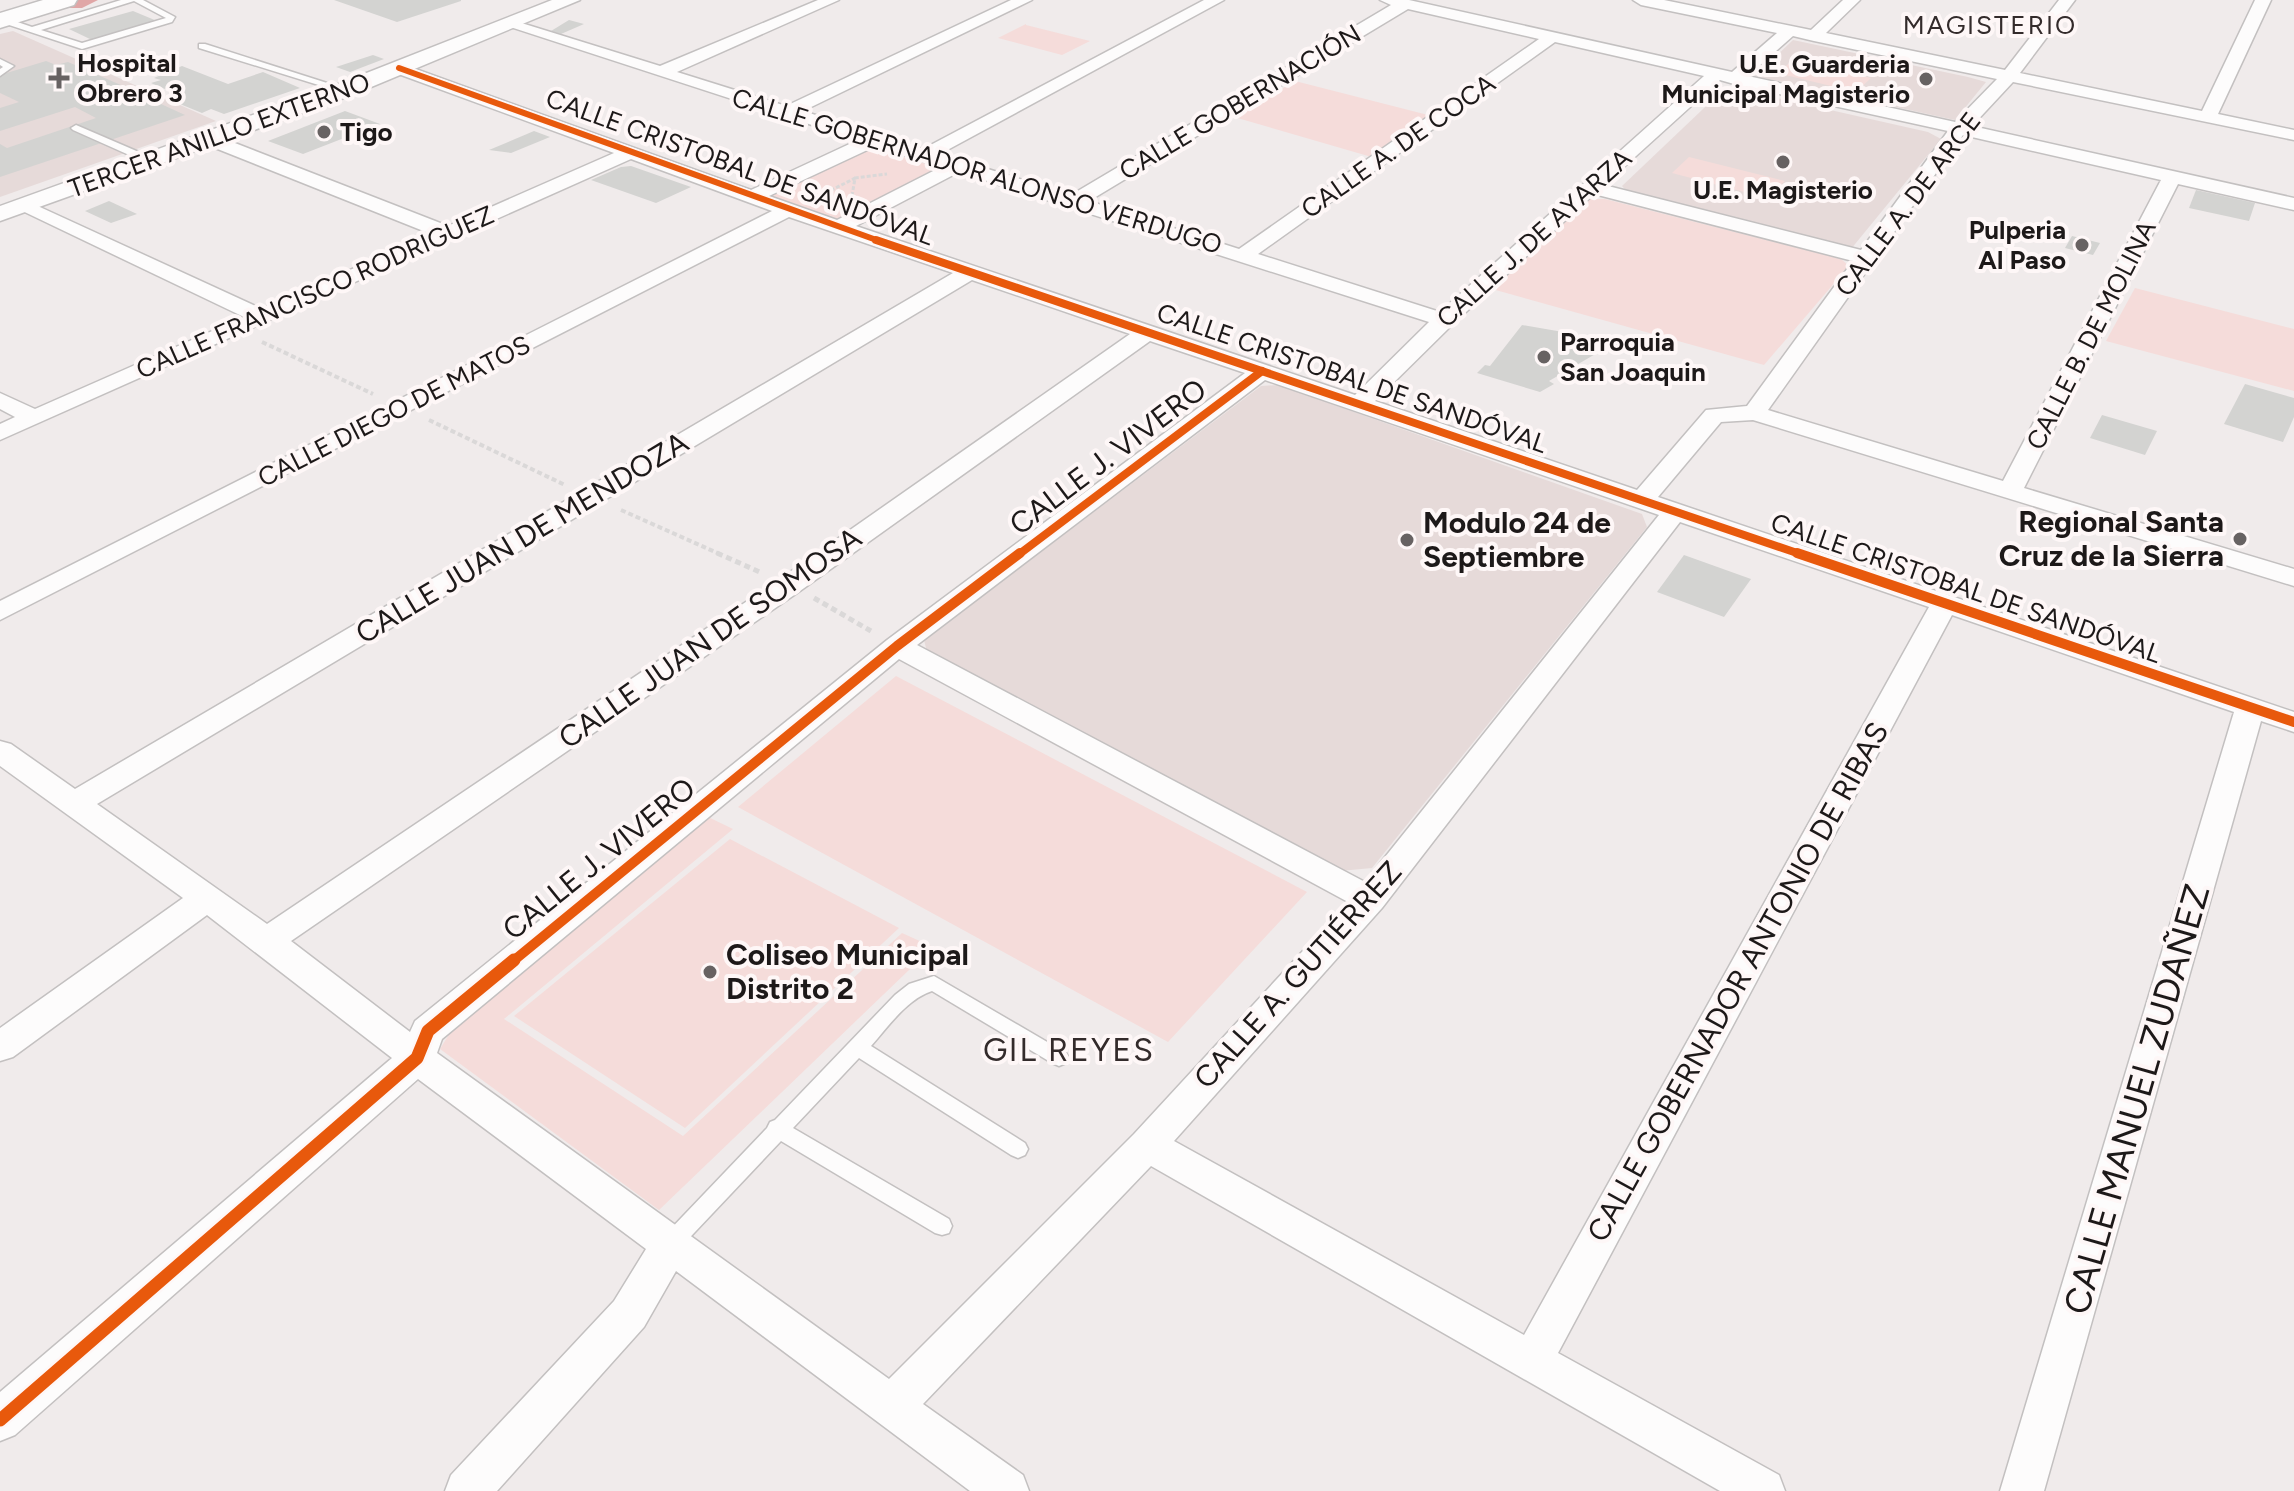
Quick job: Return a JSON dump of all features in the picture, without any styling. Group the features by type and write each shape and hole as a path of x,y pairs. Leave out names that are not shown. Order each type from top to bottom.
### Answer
{"main road":[{"path":"1,17 53,1"}],"street":[{"name":"TERCER ANILLO EXTERNO","path":"0,214 211,140 570,0"},
{"path":"661,72 831,0"},
{"path":"787,112 1024,0"},
{"path":"925,155 1216,0"},
{"path":"1641,0 2294,135"},
{"path":"1814,36 1852,0"},
{"name":"CALLE A. DE ARCE","path":"1754,413 1957,131 2008,77 2067,0"},
{"path":"2207,118 2263,0"},
{"path":"1396,2 1957,131 2294,204"},
{"name":"CALLE GOBERNACIÓN","path":"1075,201 1396,2"},
{"name":"CALLE GOBERNADOR ALONSO VERDUGO","path":"509,24 1245,254 1444,320"},
{"name":"CALLE J. DE AYARZA","path":"1358,405 1444,320 1588,187 1724,77 1789,31"},
{"name":"CALLE A. DE COCA","path":"1245,254 1552,37"},
{"name":"CALLE CRISTOBAL DE SANDÓVAL","path":"399,68 788,210 2294,722"},
{"path":"211,140 447,233"},
{"path":"752,197 874,140"},
{"name":"CALLE FRANCISCO RODRIGUEZ","path":"0,433 632,152"},
{"path":"839,227 957,166"},
{"name":"CALLE B. DE MOLINA","path":"2010,491 2171,178"},
{"path":"1588,187 1866,258"},
{"path":"22,206 260,316"},
{"name":"CALLE DIEGO DE MATOS","path":"0,612 788,210"},
{"name":"CALLE JUAN DE MENDOZA","path":"74,804 970,272"},
{"name":"CALLE JUAN DE SOMOSA","path":"267,941 790,585 1149,331"},
{"name":"CALLE J. VIVERO","path":"0,1420 417,1058 428,1031 897,646 1262,371"},
{"path":"0,400 34,418"},
{"path":"1641,501 1714,415 1754,413 2294,578"},
{"name":"CALLE A. GUTIÉRREZ","path":"890,1408 1147,1145 1370,899 1674,513"},
{"name":"CALLE GOBERNADOR ANTONIO DE RIBAS","path":"1531,1362 1945,603"},
{"path":"897,646 1370,899"},
{"name":"CALLE MANUEL ZUDAÑEZ","path":"2022,1491 2250,707"},
{"path":"8,767 74,804 267,941 417,1058 1007,1491"},
{"path":"0,1047 206,899"},
{"path":"1147,1145 1763,1491"},
{"path":"467,1491 629,1314 670,1244"}],"lane":[{"path":"31,30 130,0"},
{"path":"1,17 82,46 171,17 137,0"},
{"path":"53,1 87,13"},
{"path":"202,46 344,90"},
{"path":"0,62 10,66 0,73"},
{"path":"76,128 151,161"},
{"path":"670,1244 856,1046 916,989 934,983 1059,1058"},
{"path":"856,1046 1018,1149"},
{"path":"777,1128 942,1226"}],"path":[{"path":"812,200 855,178"}],"shaded area":[{"path":"1026,24 1090,41 1062,55 998,38"},
{"name":"Hospital Obrero 3","path":"13,31 216,121 0,197 0,34"},
{"path":"1793,40 1986,82 1955,120 1755,76"},
{"path":"1793,60 1871,78 1856,92 1777,73"},
{"path":"1295,81 1432,116 1375,158 1234,117"},
{"path":"1723,90 1741,90 1928,132 1941,139 1851,249 1629,194 1622,186"},
{"path":"870,145 938,168 845,218 835,219 766,194"},
{"path":"1689,157 1785,181 1767,198 1672,173"},
{"path":"1590,199 1605,199 1841,259 1849,266 1764,365 1492,289"},
{"path":"2135,288 2294,329 2294,391 2106,341"},
{"path":"1278,385 1642,514 1647,527 1372,868 1340,871 928,656 924,640 1261,386"},
{"path":"896,676 1307,892 1168,1042 738,807"},
{"path":"704,815 733,829 504,1019 683,1136 902,933 933,947 659,1210 440,1049 458,1020"},
{"name":"Coliseo Municipal Distrito 2","path":"730,839 899,928 685,1128 514,1016"}],"building":[{"path":"334,0 461,0 461,1 397,22"},
{"path":"133,11 157,21 92,40 69,29"},
{"path":"569,20 584,24 561,34 551,31"},
{"path":"373,55 384,59 350,72 336,67"},
{"path":"46,61 56,65 68,62 130,89 109,96 130,106 150,99 185,115 0,177 0,144 7,148 96,118 75,107 0,131 0,108 19,102 0,93 0,75"},
{"path":"182,66 228,84 263,72 300,88 224,114 211,109 202,113 175,102 186,98 151,83 161,80 154,78"},
{"name":"Tigo","path":"345,111 380,124 303,154 268,141"},
{"path":"534,131 550,137 511,153 489,150"},
{"path":"631,166 691,187 656,203 591,180"},
{"path":"2196,190 2255,203 2249,221 2189,208"},
{"path":"109,201 137,214 111,223 85,211"},
{"name":"Pulperia Al Paso","path":"2072,236 2100,243 2093,255 2065,248"},
{"name":"Parroquia San Joaquin","path":"1522,325 1586,336 1583,340 1604,349 1549,381 1554,384 1540,392 1477,373 1485,365 1490,366"},
{"path":"2245,384 2294,398 2294,417 2283,442 2224,424"},
{"path":"2102,415 2157,431 2145,455 2090,438"},
{"path":"1684,555 1751,579 1724,617 1657,592"}],"waterway":[{"path":"75,4 89,0"}],"cycle path":[{"path":"399,68 788,210 2294,722"},
{"path":"0,1420 417,1058 428,1031 897,646 1262,371"}],"place":[{"name":"Hospital Obrero 3","path":"59,78"},
{"name":"U.E. Guarderia Municipal Magisterio","path":"1926,79"},
{"name":"Tigo","path":"324,132"},
{"name":"U.E. Magisterio","path":"1783,162"},
{"name":"Pulperia Al Paso","path":"2082,245"},
{"name":"Parroquia San Joaquin","path":"1544,357"},
{"name":"Regional Santa Cruz de la Sierra","path":"2240,539"},
{"name":"Modulo 24 de Septiembre","path":"1407,540"},
{"name":"Coliseo Municipal Distrito 2","path":"710,972"}],"district":[{"name":"MAGISTERIO","path":"1990,25"},
{"name":"GIL REYES","path":"1069,1050"}]}
